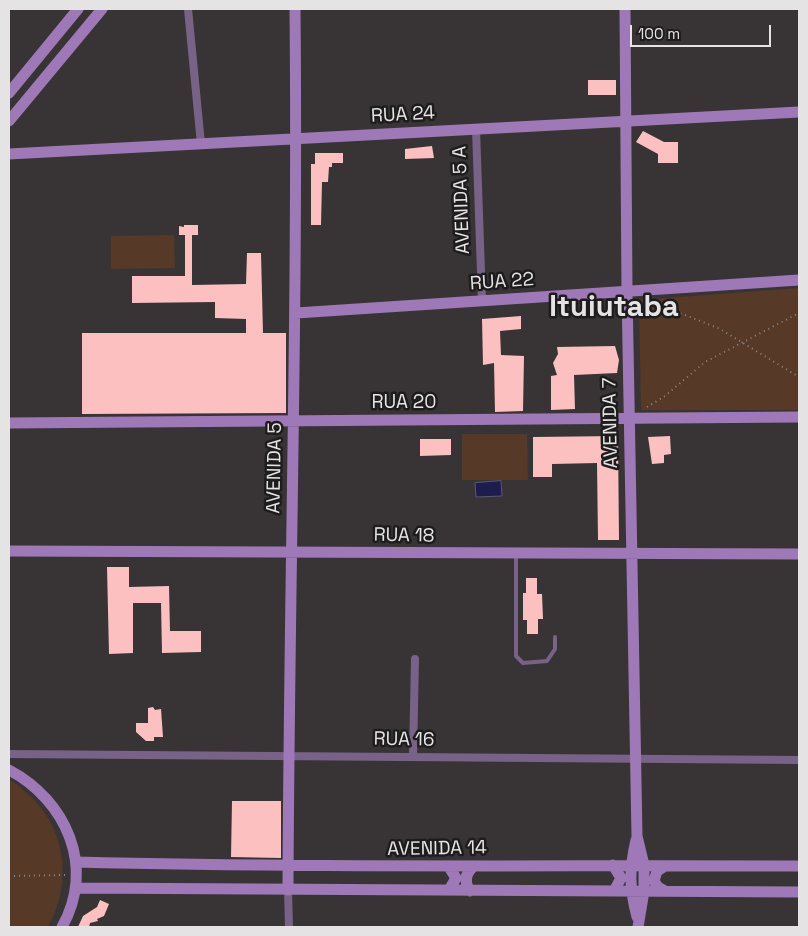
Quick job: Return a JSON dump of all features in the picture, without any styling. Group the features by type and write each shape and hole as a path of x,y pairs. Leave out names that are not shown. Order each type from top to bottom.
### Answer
{"street":[{"path":"9,93 78,9"},
{"path":"9,121 102,9"},
{"path":"188,9 201,144"},
{"name":"AVENIDA 5","path":"289,927 288,756 296,314 295,9"},
{"name":"AVENIDA 7","path":"625,9 627,48 625,120 627,292 637,836 644,865 644,891 638,925"},
{"name":"RUA 24","path":"9,154 799,112"},
{"name":"AVENIDA 5 A","path":"476,129 482,301"},
{"name":"RUA 22","path":"296,314 799,280"},
{"name":"RUA 20","path":"9,423 799,417"},
{"name":"RUA 18","path":"9,551 516,555 799,554"},
{"path":"413,756 415,659"},
{"name":"RUA 16","path":"9,754 799,760"},
{"path":"9,770 29,780 52,803 68,831 76,862 76,888 62,927"},
{"name":"AVENIDA 7","path":"637,836 630,865 630,891 638,925"},
{"name":"AVENIDA 14","path":"76,862 288,867 473,867 510,864 799,866"},
{"path":"613,865 620,878 614,891"},
{"path":"665,866 657,871 654,881 658,887 665,891"},
{"path":"449,867 456,878 449,890"},
{"path":"470,891 466,879 468,872 473,867"},
{"path":"76,888 799,892"}],"lane":[{"path":"516,555 516,656 523,663 547,661 555,649 555,637"}],"path":[{"path":"644,299 720,329 799,377"},
{"path":"643,410 665,396 705,362 799,313"},
{"path":"9,876 76,875"}],"shaded area":[{"path":"174,235 175,268 111,269 111,236"},
{"path":"799,288 799,410 641,410 639,300"},
{"path":"462,434 527,434 528,480 462,480"},
{"path":"501,481 502,496 476,497 475,483"},
{"path":"9,780 30,796 42,810 52,825 58,841 63,876 61,894 56,911 48,927 9,927"}],"building":[{"path":"588,80 616,80 616,95 588,95"},
{"path":"643,131 664,142 678,142 678,163 658,163 658,154 636,142"},
{"path":"432,146 434,158 405,159 405,149"},
{"path":"315,153 343,153 343,163 332,163 332,167 329,167 328,182 322,182 321,225 311,225 311,164 315,164"},
{"path":"184,225 198,225 198,235 192,235 192,285 246,284 247,253 261,253 263,333 286,333 286,413 82,414 82,333 246,333 246,319 215,318 215,302 132,303 132,276 185,276 185,235 179,235 179,226 184,227"},
{"path":"521,316 521,329 500,331 501,355 524,356 523,411 495,412 494,363 483,365 482,319"},
{"path":"615,346 619,360 617,373 574,375 575,409 551,410 551,376 557,375 553,363 558,354 557,347"},
{"path":"618,436 619,540 598,540 597,463 552,464 552,477 533,477 533,437"},
{"path":"670,436 671,454 664,455 664,463 652,464 648,437"},
{"path":"420,439 451,439 451,455 420,456"},
{"path":"107,567 129,567 129,587 169,586 170,631 201,631 201,652 162,653 161,603 133,603 133,653 109,654"},
{"path":"526,578 537,578 537,594 542,594 543,619 538,619 538,634 527,634 527,620 523,620 523,593 526,593"},
{"path":"153,707 155,710 161,709 163,737 154,737 154,741 146,741 136,732 136,723 148,723 148,708"},
{"path":"232,801 281,801 281,858 231,857"},
{"path":"100,900 109,904 104,916 97,919 98,921 90,923 89,927 78,927 83,916 97,907"}],"district":[{"name":"Ituiutaba","path":"614,308"}]}
